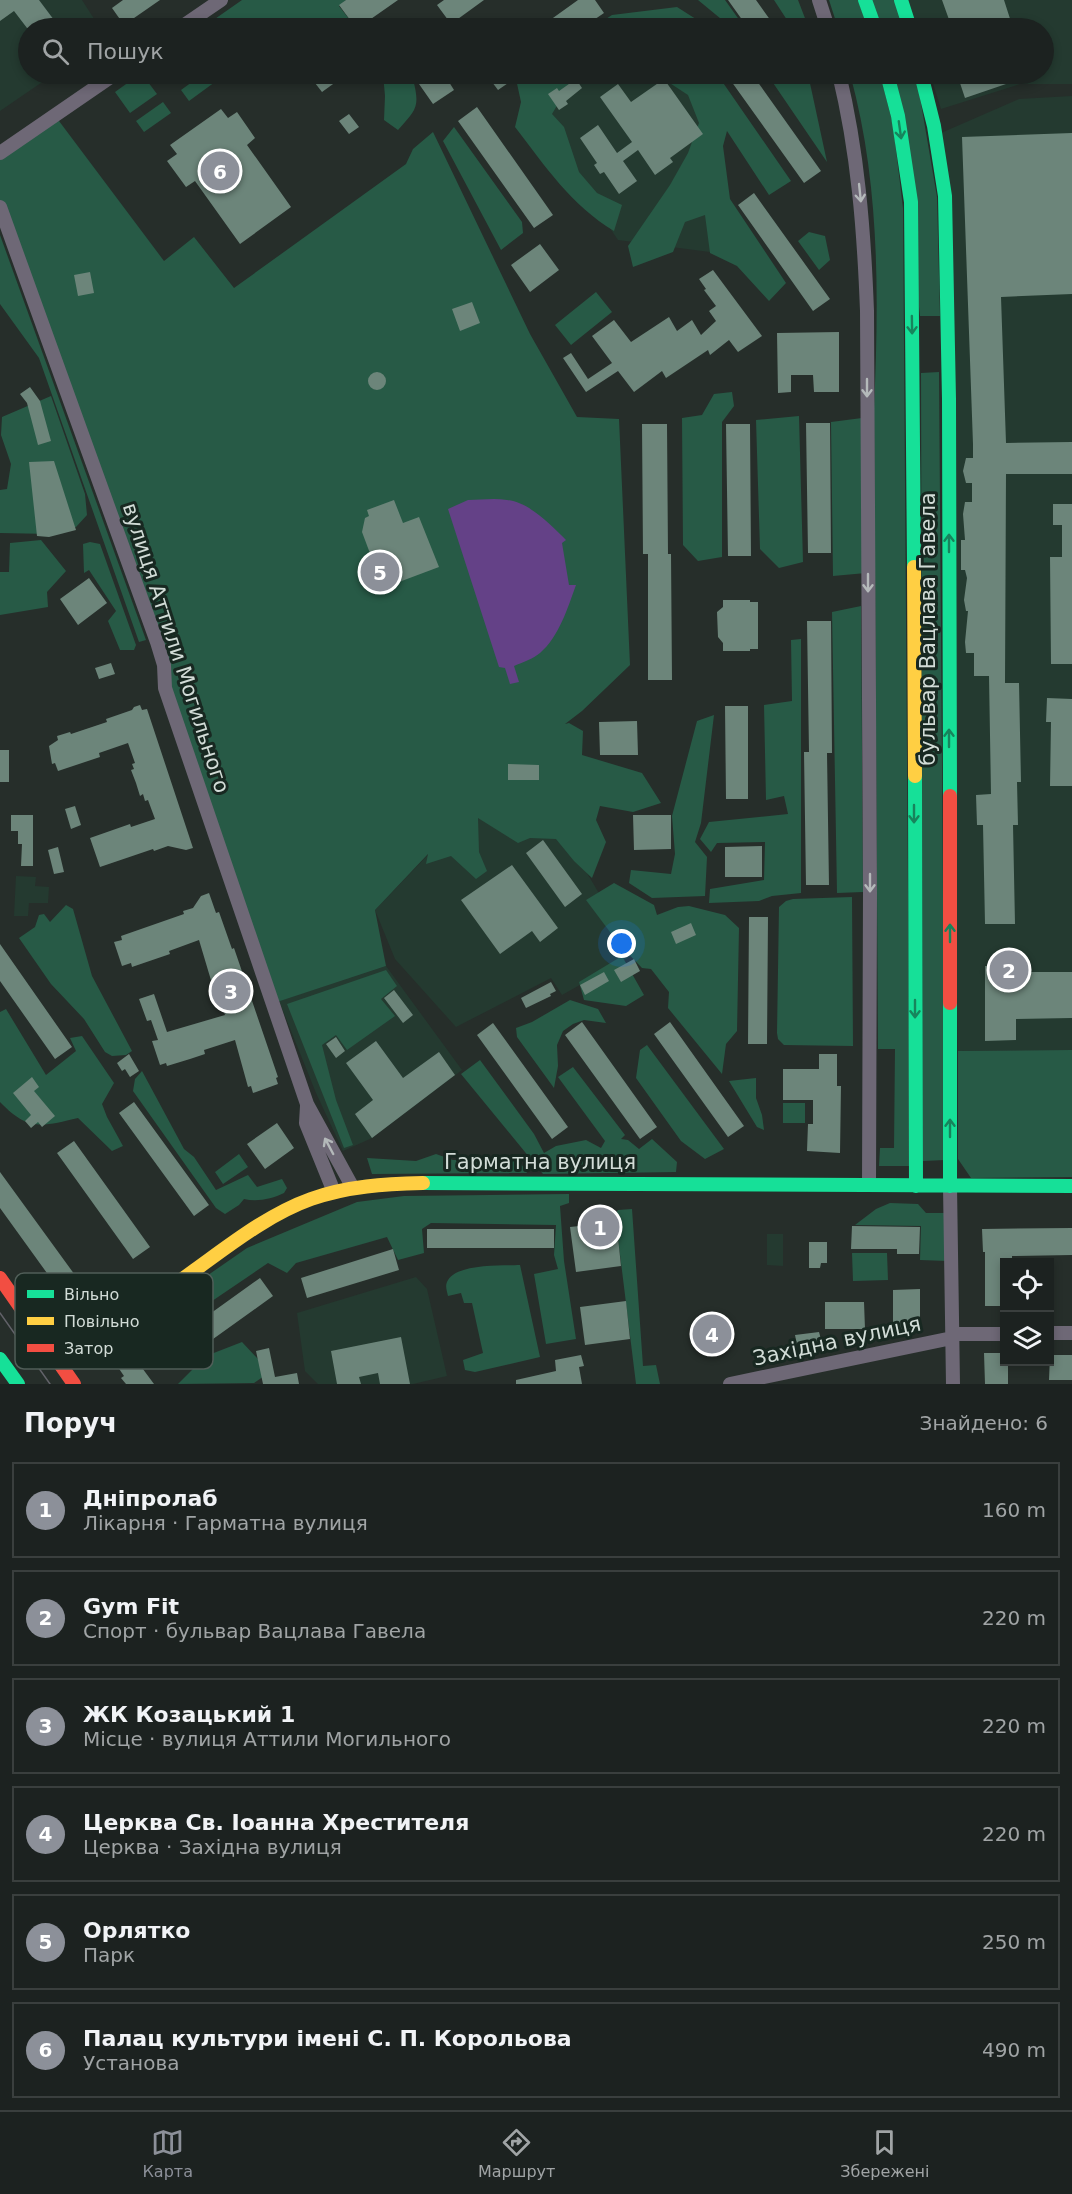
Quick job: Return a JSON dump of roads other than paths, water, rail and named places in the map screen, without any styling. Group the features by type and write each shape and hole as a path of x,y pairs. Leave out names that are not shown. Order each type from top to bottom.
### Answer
{"street":[{"path":"195,18 221,0"},
{"path":"819,0 825,18"},
{"path":"865,0 871,18"},
{"path":"901,0 907,18"},
{"path":"0,153 100,84"},
{"path":"841,84 856,157 864,231 867,311 869,1185"},
{"name":"бульвар Вацлава Гавела","path":"890,84 898,116 911,202 914,404 916,1186"},
{"name":"бульвар Вацлава Гавела","path":"924,84 934,126 945,196 949,399 950,1186"},
{"name":"вулиця Аттили Могильного","path":"0,207 159,649 164,665 165,688 307,1104 353,1188"},
{"name":"вулиця Аттили Могильного","path":"307,1104 306,1123 334,1192"},
{"name":"Гарматна вулиця","path":"192,1273 261,1224 311,1199 353,1188 410,1183 1072,1186"},
{"path":"950,1186 953,1384"},
{"path":"0,1278 15,1299"},
{"path":"1054,1333 1072,1333"},
{"name":"Західна вулиця","path":"730,1384 952,1336 1000,1334"},
{"path":"0,1359 18,1384"},
{"path":"64,1369 74,1384"}],"tram line":[{"path":"0,1313 15,1334"},
{"path":"39,1369 50,1384"}],"place":[{"name":"Палац культури імені С. П. Корольова","path":"220,171"},
{"name":"Орлятко","path":"380,572"},
{"name":"Gym Fit","path":"1009,970"},
{"name":"ЖК Козацький 1","path":"231,991"},
{"name":"Дніпролаб","path":"600,1227"},
{"name":"Церква Св. Іоанна Хрестителя","path":"712,1334"}]}
